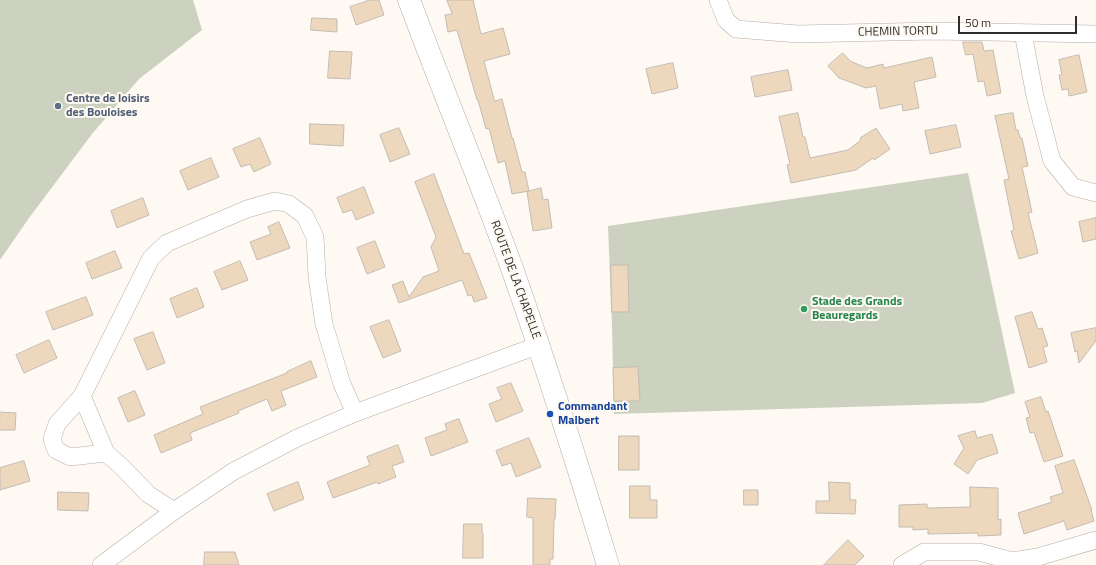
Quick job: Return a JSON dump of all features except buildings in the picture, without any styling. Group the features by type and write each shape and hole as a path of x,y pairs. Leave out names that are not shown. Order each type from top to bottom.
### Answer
{"main road":[{"name":"ROUTE DE LA CHAPELLE","path":"409,0 512,270 572,446 608,565"}],"street":[{"name":"CHEMIN TORTU","path":"718,0 726,20 736,29 798,34 934,31 1096,34"},
{"path":"1023,33 1035,96 1052,161 1073,187 1096,193"},
{"path":"106,453 70,457 56,450 52,439 57,424 82,396 150,258 167,243 247,209 275,201 289,204 305,216 315,238 317,277 324,324 342,384 355,413"},
{"path":"100,565 174,511 241,467 297,438 355,413 538,345"},
{"path":"82,396 106,453 148,494 174,511"},
{"path":"902,565 924,552 979,552 1012,561 1038,557 1096,540"}],"green space":[{"name":"Centre de loisirs des Bouloises","path":"0,0 193,0 202,30 139,79 92,134 29,218 0,260"},
{"name":"Stade des Grands Beauregards","path":"968,173 1015,393 982,403 614,414 608,226"}],"place":[{"name":"Centre de loisirs des Bouloises","path":"58,106"},
{"name":"Stade des Grands Beauregards","path":"804,309"},
{"name":"Commandant Malbert","path":"550,414"}]}
